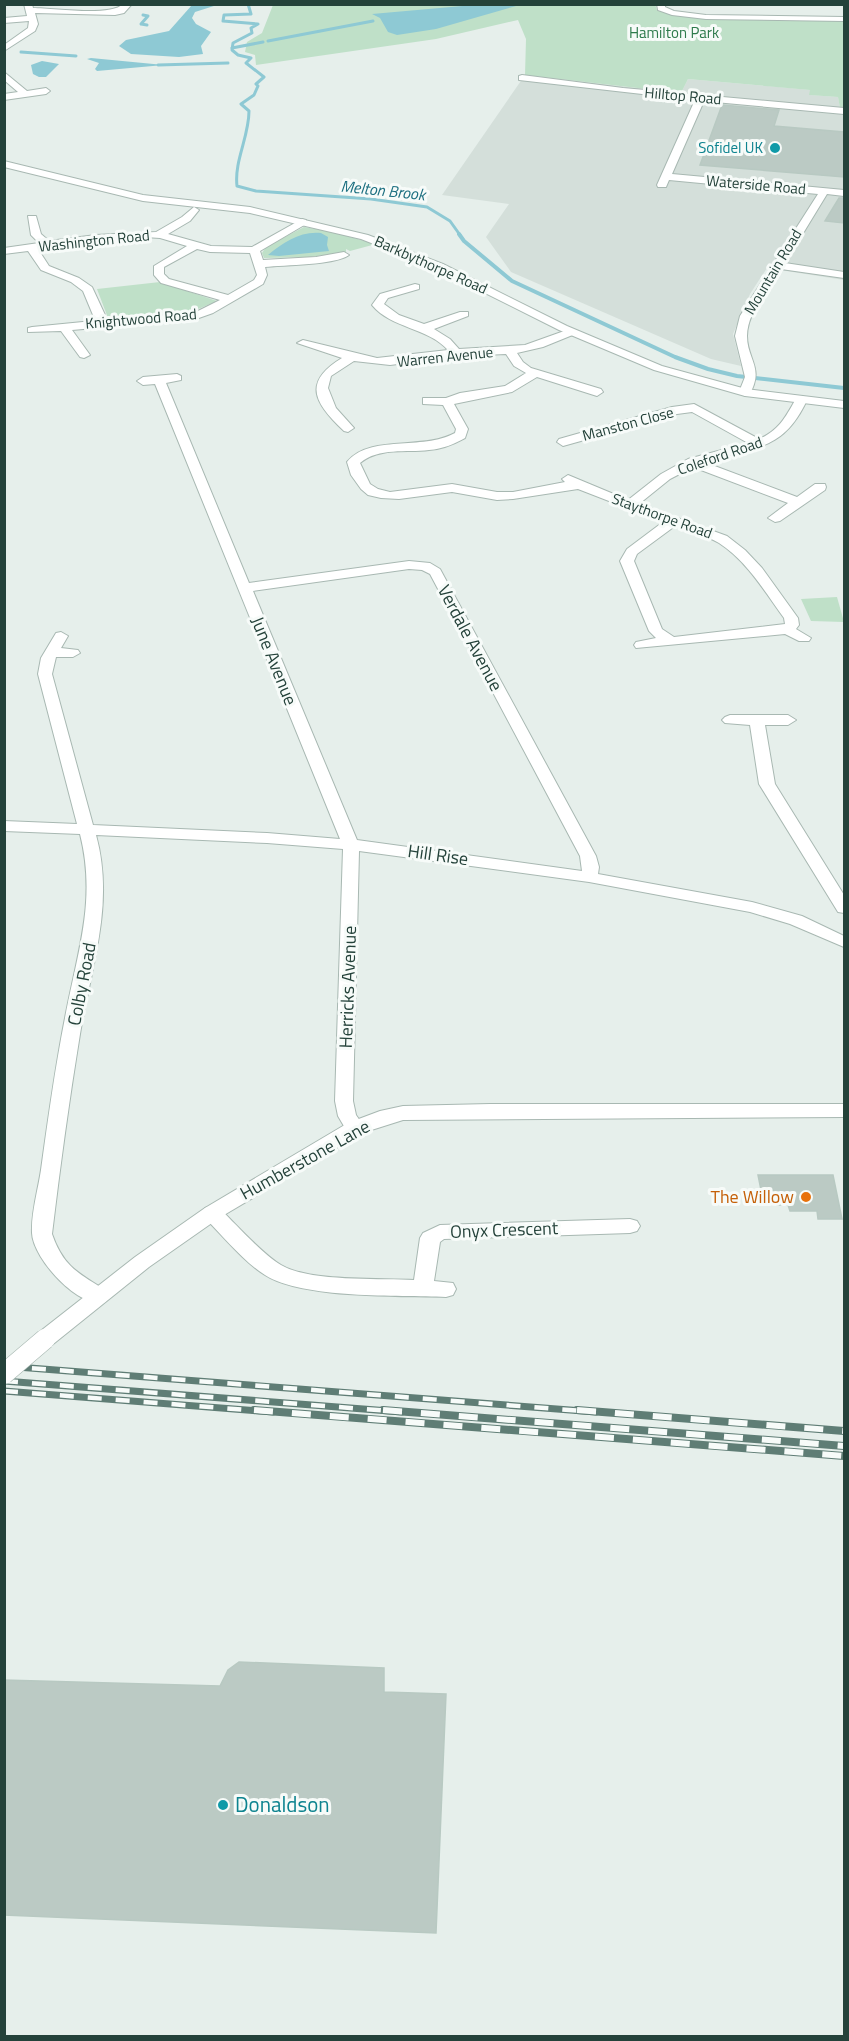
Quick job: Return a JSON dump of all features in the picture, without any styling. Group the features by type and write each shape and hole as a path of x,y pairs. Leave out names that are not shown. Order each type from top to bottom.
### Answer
{"street":[{"path":"4,21 30,11 57,9 112,13 123,10 128,4"},
{"path":"661,4 661,8 667,12 702,17 844,19"},
{"path":"4,49 30,31 34,25 30,11"},
{"path":"4,75 24,93"},
{"name":"Hilltop Road","path":"522,78 844,111"},
{"path":"4,97 46,91"},
{"name":"Waterside Road","path":"701,98 664,182 844,194"},
{"name":"Barkbythorpe Road","path":"4,164 146,199 234,208 364,237 400,249 475,283 571,332 658,368 748,384 801,400 844,405"},
{"name":"Mountain Road","path":"748,384 741,330 746,316 824,192"},
{"path":"158,235 186,219 195,210"},
{"path":"44,216 27,218 36,235 47,245"},
{"path":"302,222 254,250 258,264 338,258"},
{"name":"Washington Road","path":"4,251 109,237 158,235 218,249 254,250"},
{"path":"196,245 162,264 158,268 159,275 165,280 229,299"},
{"path":"32,248 45,268 86,287 94,298 99,323"},
{"name":"Knightwood Road","path":"32,330 192,316 208,311 261,281 262,275 258,264"},
{"path":"776,265 844,275"},
{"path":"415,287 382,294 378,303 382,310 394,317 426,328 444,339 456,352"},
{"path":"426,328 467,313"},
{"path":"65,326 77,352"},
{"name":"Warren Avenue","path":"308,346 374,362 392,363 456,352 510,350 537,345 571,332"},
{"path":"510,350 518,364 534,373 568,386 597,392"},
{"path":"348,428 330,407 322,392 323,380 327,374 352,357"},
{"path":"427,401 447,402 460,397 508,389 534,373"},
{"path":"143,381 177,378"},
{"name":"June Avenue","path":"159,380 205,478 244,588 350,844"},
{"name":"Coleford Road","path":"629,505 669,474 692,462 757,443 787,426 801,400"},
{"path":"447,402 462,429 460,435 441,445 362,455 353,462 365,487 380,494 454,488 480,494 506,496 577,485"},
{"name":"Manston Close","path":"549,439 564,445 676,410 692,402 757,443"},
{"path":"330,407 344,405"},
{"path":"692,462 798,502"},
{"name":"Staythorpe Road","path":"559,474 577,485 722,539 740,553 772,590 791,618 792,625 787,630"},
{"path":"775,518 820,487"},
{"path":"667,640 656,631 627,561 632,552 673,521"},
{"name":"Verdale Avenue","path":"244,588 410,565 431,568 588,856 591,867 589,878"},
{"path":"640,645 667,640 787,630 804,638"},
{"name":"Colby Road","path":"61,636 51,652 45,674 86,828 95,882 94,925 63,1083 42,1234 49,1256 65,1274 98,1296"},
{"path":"51,652 73,653"},
{"path":"730,720 788,720"},
{"path":"757,720 766,784 844,908"},
{"name":"Hill Rise","path":"4,826 86,828 350,844 589,878 752,907 796,920 844,942"},
{"name":"Herricks Avenue","path":"350,844 352,854 344,1101 347,1116 356,1128"},
{"path":"819,930 844,914"},
{"name":"Humberstone Lane","path":"4,1374 98,1296 212,1213 356,1128 387,1116 426,1112 844,1111"},
{"path":"212,1213 271,1269 292,1280 446,1289"},
{"name":"Onyx Crescent","path":"423,1288 430,1238 440,1232 630,1226"}],"shaded area":[{"path":"525,75 681,93 688,79 811,90 810,95 838,97 840,107 844,109 844,280 767,268 750,294 733,334 741,366 711,359 511,272 486,237 509,204 442,195"}],"green space":[{"name":"Hamilton Park","path":"655,4 657,10 670,14 844,20 844,109 840,108 838,97 809,95 810,90 688,79 681,93 525,75 526,39 518,20 436,39 256,65 255,55 245,52 247,42 262,33 273,5"},
{"path":"304,227 376,244 350,251 346,249 346,252 310,257 264,258 262,253 266,247"},
{"path":"160,282 217,301 189,313 108,318 97,289"},
{"path":"837,597 844,622 811,621 801,599"}],"water":[{"path":"485,4 516,6 436,29 397,35 388,32 380,18 372,14"},
{"path":"192,5 217,5 195,12 192,18 196,24 211,32 201,46 203,54 179,57 131,54 119,46 126,40 169,31"},
{"path":"87,59 164,65 97,71 95,69 99,63"},
{"path":"42,61 59,64 46,77 39,77 33,74 31,65"},
{"path":"321,233 328,237 329,251 268,255 293,238"}],"building":[{"name":"Sofidel UK","path":"722,105 779,110 774,126 844,132 844,177 700,165"},
{"path":"839,198 844,198 844,223 825,221"},
{"name":"The Willow","path":"758,1175 833,1175 842,1219 818,1219 817,1211 790,1211 788,1205 776,1205 773,1190 761,1190"},
{"name":"Donaldson","path":"239,1662 384,1668 384,1692 446,1694 436,1933 4,1915 4,1680 220,1686 228,1670"}],"waterway":[{"name":"Melton Brook","path":"232,48 233,43 252,33 251,28 258,24 223,21 224,15 251,14 248,4"},
{"path":"143,15 148,16 141,24 147,25"},
{"path":"268,41 373,21"},
{"path":"232,48 263,42"},
{"name":"Melton Brook","path":"232,48 238,55 251,58 246,63 264,77 256,84 258,86 254,95 241,104 249,111 238,167 237,186 256,191 371,199 427,207 450,221 460,235"},
{"path":"21,52 76,56"},
{"path":"158,65 228,63"},
{"name":"Melton Brook","path":"459,234 464,241 512,281 675,357 708,369 737,376 844,388"}],"railway":[{"path":"4,1366 596,1412"},
{"path":"4,1381 402,1412"},
{"path":"4,1391 273,1412"},
{"path":"254,1410 844,1456"},
{"path":"383,1410 844,1446"},
{"path":"577,1410 844,1431"}],"place":[{"name":"Sofidel UK","path":"775,148"},
{"name":"The Willow","path":"806,1197"},
{"name":"Donaldson","path":"223,1805"}]}
